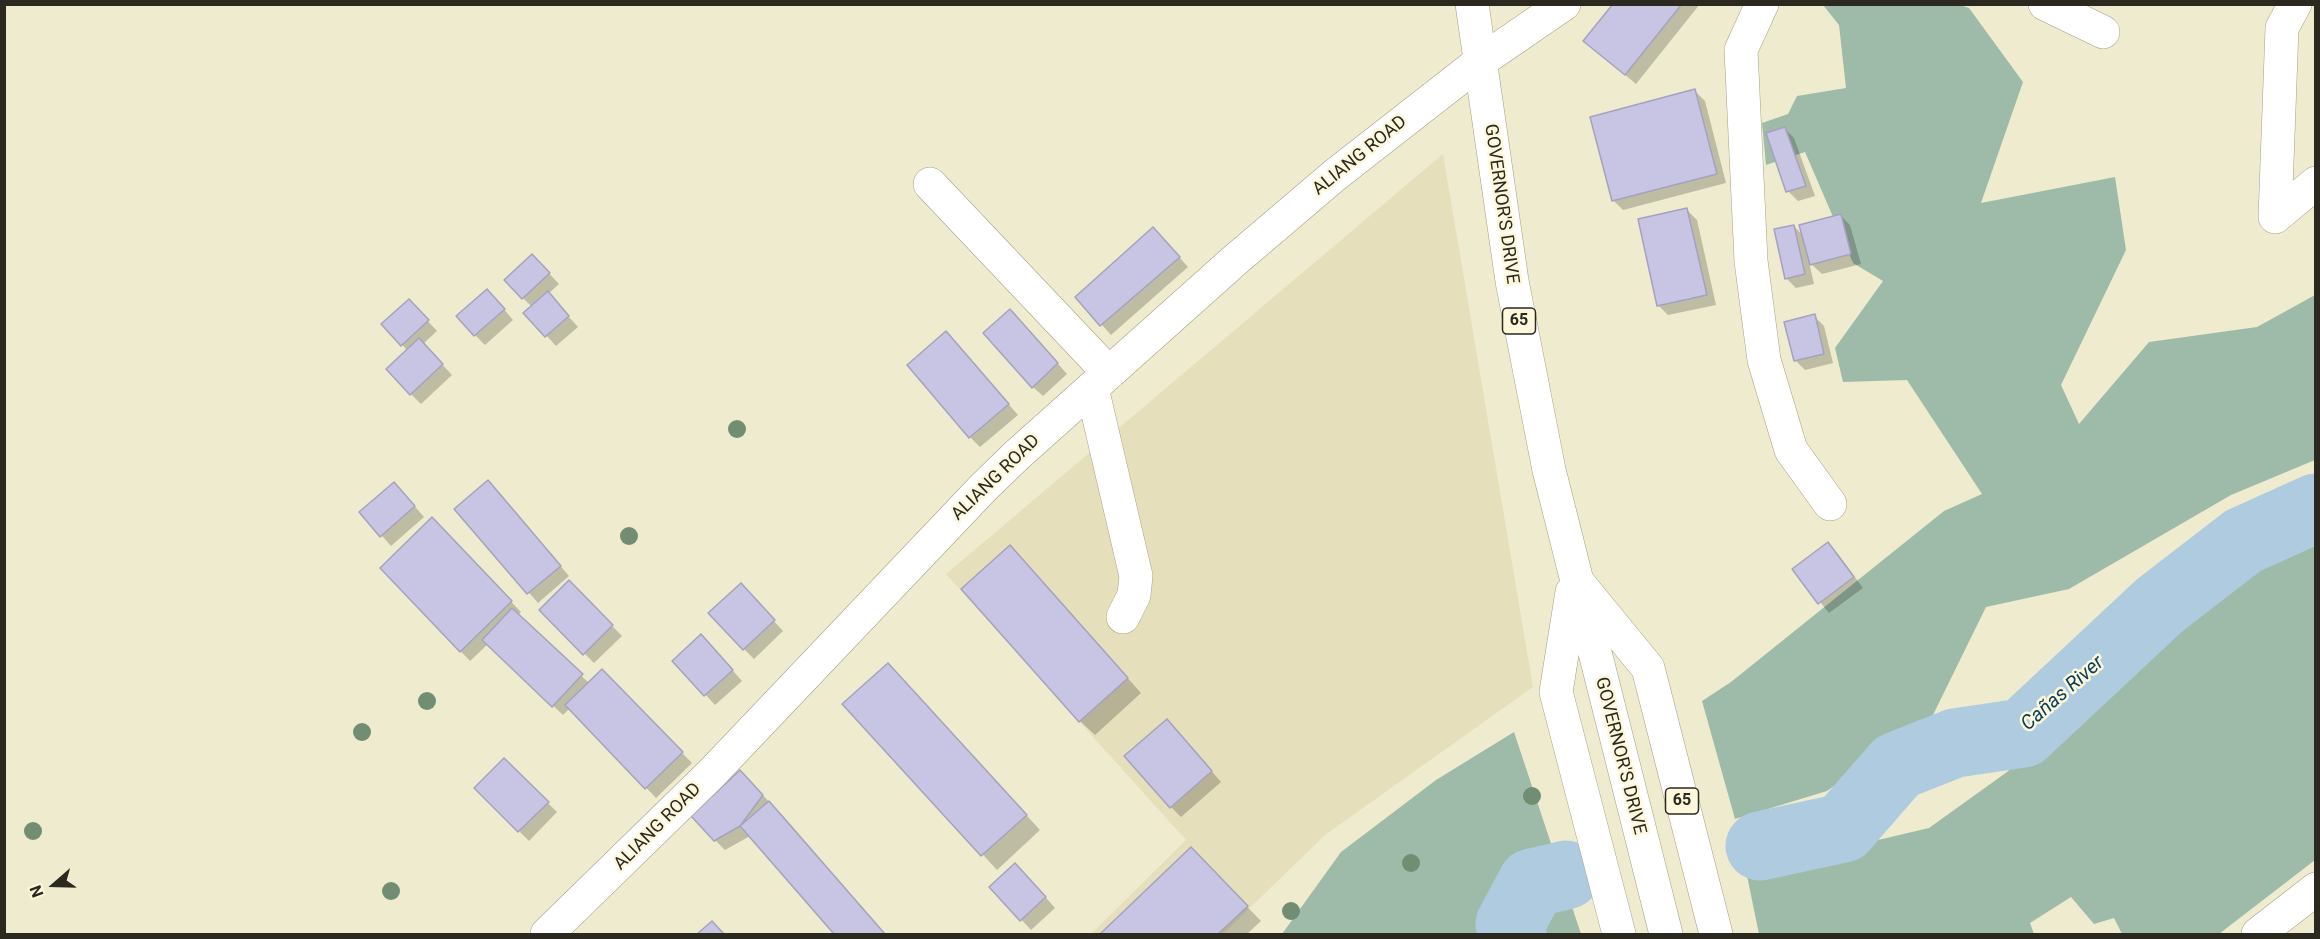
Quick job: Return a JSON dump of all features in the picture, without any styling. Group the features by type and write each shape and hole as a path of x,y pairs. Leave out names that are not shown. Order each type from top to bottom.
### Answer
{"main road":[{"name":"GOVERNOR'S DRIVE","path":"1473,4 1514,292 1549,470 1574,578 1666,934"},
{"name":"ALIANG ROAD","path":"547,934 712,773 983,488 1100,381 1234,261 1335,175 1481,61 1564,4"},
{"path":"1762,4 1741,50 1751,261 1764,360 1791,450 1830,504"},
{"path":"2044,4 2103,32"},
{"path":"2295,4 2282,28 2275,217 2316,183"},
{"path":"930,184 1100,381 1136,576 1134,595 1123,617"},
{"name":"GOVERNOR'S DRIVE","path":"1574,578 1648,668 1716,934"},
{"name":"GOVERNOR'S DRIVE","path":"1574,578 1556,692 1619,934"},
{"path":"2258,934 2316,889"}],"shaded area":[{"path":"1443,154 1533,687 1325,835 1223,934 1091,934 1186,840 946,574"}],"green space":[{"path":"1823,5 1960,5 1969,8 2023,82 1981,203 2115,177 2126,250 2061,385 2079,424 2149,342 2257,327 2315,295 2315,460 2231,495 2069,589 1986,607 1932,717 1827,791 1735,819 1702,701 1731,682 1944,511 1982,494 1907,380 1843,382 1835,348 1883,281 1853,263 1805,152 1766,165 1762,123 1788,114 1797,96 1846,88 1839,25"},
{"path":"2315,532 2315,860 2219,934 2122,934 2114,918 2094,924 2071,897 2030,923 2034,934 1759,934 1746,871 1929,828 2007,772 2164,630 2254,556"},
{"path":"1514,732 1581,934 1282,934 1341,852 1436,780"}],"building":[{"path":"1613,4 1682,4 1625,75 1583,41"},
{"path":"1695,89 1717,174 1612,201 1590,117"},
{"path":"1785,127 1806,186 1786,192 1766,133"},
{"path":"1687,208 1707,295 1657,306 1638,219"},
{"path":"1841,214 1851,254 1810,265 1799,225"},
{"path":"1794,225 1805,274 1785,279 1774,229"},
{"path":"1153,227 1180,257 1100,326 1075,297"},
{"path":"532,254 550,273 522,299 504,280"},
{"path":"487,289 505,309 474,336 456,316"},
{"path":"548,291 569,316 545,337 523,313"},
{"path":"409,299 429,320 401,346 381,324"},
{"path":"1010,309 1058,363 1032,388 983,333"},
{"path":"1815,314 1824,354 1794,361 1784,322"},
{"path":"946,331 1009,404 969,438 907,365"},
{"path":"419,338 443,364 410,395 386,369"},
{"path":"488,480 561,566 527,594 454,509"},
{"path":"394,482 415,506 380,537 359,512"},
{"path":"432,517 512,601 460,652 380,568"},
{"path":"1828,542 1854,577 1818,604 1792,569"},
{"path":"1010,545 1128,678 1079,722 961,589"},
{"path":"569,580 613,625 583,655 539,610"},
{"path":"741,583 775,620 743,650 708,613"},
{"path":"512,608 583,674 552,707 482,640"},
{"path":"701,634 733,670 704,696 672,661"},
{"path":"888,663 1027,815 981,856 842,704"},
{"path":"602,669 683,752 645,789 565,705"},
{"path":"1167,719 1212,771 1170,808 1124,756"},
{"path":"504,758 549,802 518,832 474,788"},
{"path":"740,770 763,795 740,826 714,841 691,816"},
{"path":"769,801 885,934 834,934 740,826"},
{"path":"1191,847 1248,906 1218,934 1100,934"},
{"path":"1015,863 1046,897 1020,921 989,887"},
{"path":"712,921 724,934 697,934"}],"waterway":[{"name":"Cañas River","path":"1760,846 1843,828 1897,766 1955,743 2023,733 2160,605 2243,541 2316,508"},
{"name":"Cañas River","path":"1512,934 1510,924 1532,883 1566,875"}]}
